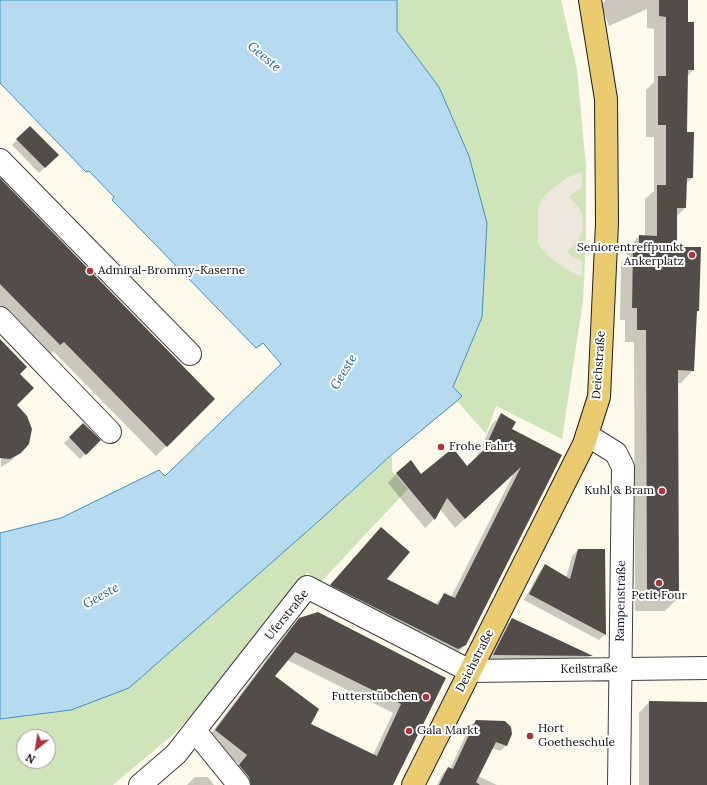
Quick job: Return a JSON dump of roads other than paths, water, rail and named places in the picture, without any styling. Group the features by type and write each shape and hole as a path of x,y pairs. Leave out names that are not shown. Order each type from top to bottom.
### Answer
{"main road":[{"name":"Deichstraße","path":"414,785 584,444 599,397 607,223 606,99 590,0"}],"street":[{"path":"0,160 190,354"},
{"path":"0,318 110,432"},
{"name":"Rampenstraße","path":"587,435 616,453 623,467 619,669 619,785"},
{"name":"Uferstraße","path":"195,731 307,587 470,671"},
{"name":"Keilstraße","path":"470,671 707,668"},
{"path":"140,785 176,754 195,731 239,785"}],"water":[{"name":"Geeste","path":"0,0 397,0 397,31 439,87 469,156 487,223 482,317 453,387 462,396 389,457 320,520 129,688 71,710 0,719 0,533 61,518 159,470 165,476 281,364 263,343 256,348 112,200 114,197 89,171 86,172 0,83"}],"place":[{"name":"Seniorentreffpunkt Ankerplatz","path":"692,255"},
{"name":"Admiral-Brommy-Kaserne","path":"90,271"},
{"name":"Frohe Fahrt","path":"441,447"},
{"name":"Kuhl & Bram","path":"662,491"},
{"name":"Petit Four","path":"659,583"},
{"name":"Futterstübchen","path":"426,697"},
{"name":"Gala Markt","path":"409,731"},
{"name":"Hort Goetheschule","path":"530,736"}]}
